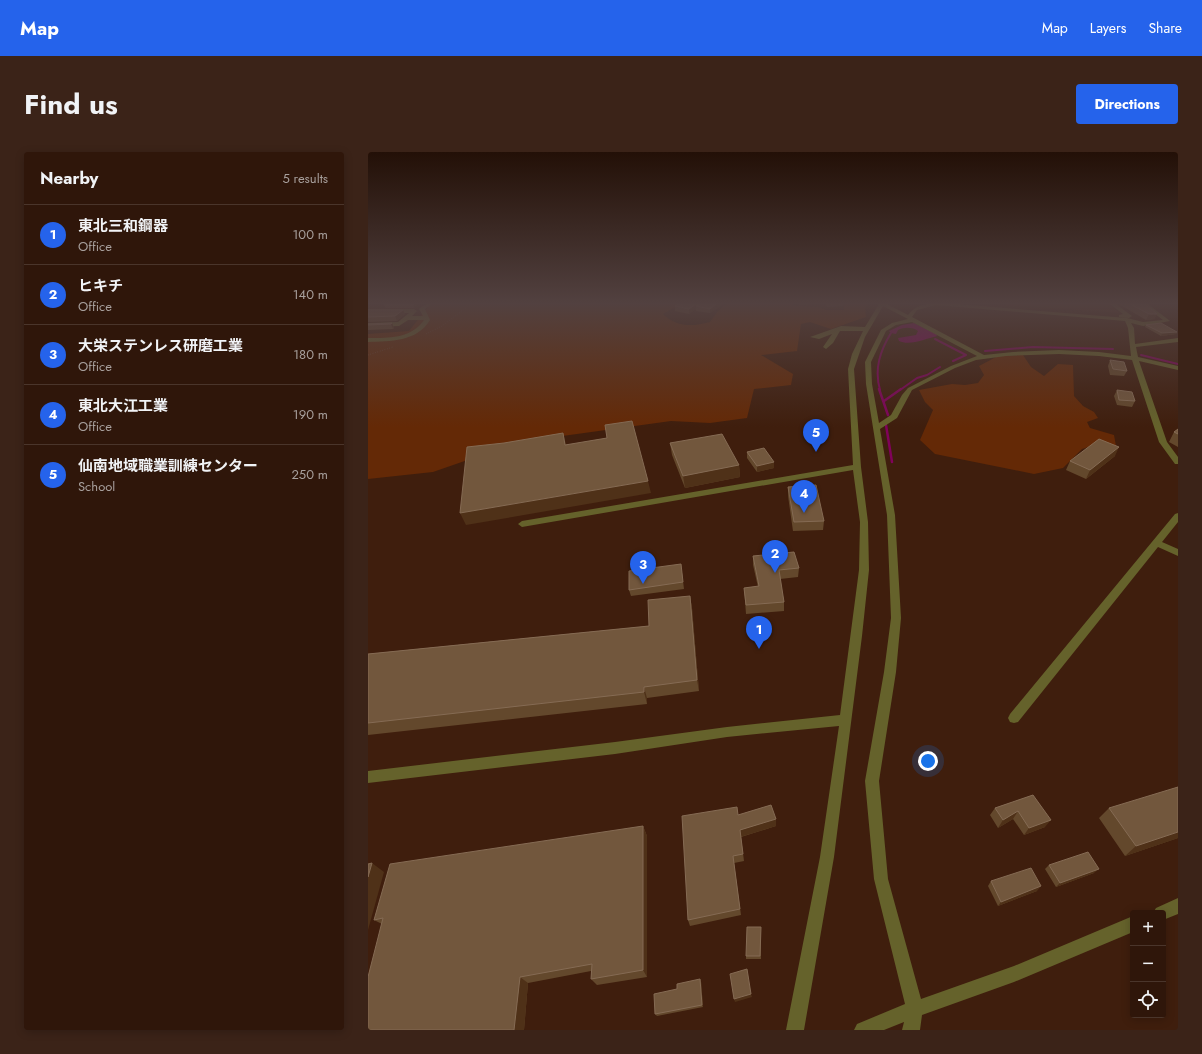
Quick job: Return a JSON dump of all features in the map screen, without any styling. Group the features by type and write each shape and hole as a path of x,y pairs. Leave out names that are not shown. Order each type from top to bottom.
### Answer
{"street":[{"path":"795,1030 827,857 857,636 864,570 864,522 857,467 851,387 851,369 859,345"},
{"path":"877,345 868,362 870,384 891,515 896,618 890,672 872,781 881,878 915,1009 911,1030"},
{"path":"961,345 983,357"},
{"path":"1140,345 1132,346 1136,363 1163,442 1178,462"},
{"path":"877,428 894,416 905,395 910,389 957,365 983,357 1027,352 1066,351 1136,358 1178,368"},
{"path":"522,524 857,467"},
{"path":"1014,718 1178,516"},
{"path":"1156,543 1178,553"},
{"path":"368,777 433,768 472,766 727,732 845,720"},
{"path":"1166,911 1178,906"},
{"path":"863,1030 915,1009 1014,974 1130,925"}],"shaded area":[{"path":"368,345 798,345 797,351 761,355 793,374 791,385 754,389 747,418 710,423 671,421 519,442 433,472 368,479"},
{"path":"1023,355 1031,367 1044,376 1058,364 1073,365 1074,396 1083,406 1094,412 1098,418 1087,422 1090,428 1114,435 1116,446 1105,450 1095,445 1082,449 1063,468 1034,474 935,454 920,440 933,410 925,402 919,390 952,384 965,385 978,383 984,375 979,366 998,356"}],"building":[{"path":"1110,360 1124,362 1127,371 1113,369"},
{"path":"1117,390 1132,392 1135,401 1119,400"},
{"path":"632,421 648,481 460,513 467,447 504,443 563,433 565,445 607,438 605,425"},
{"path":"722,434 739,465 683,476 670,443"},
{"path":"1099,439 1119,447 1090,470 1070,461"},
{"path":"764,448 774,462 757,466 747,452"},
{"path":"816,485 824,521 794,522 788,487"},
{"path":"794,552 799,568 779,570 784,602 746,605 744,588 759,586 753,556"},
{"path":"681,564 683,582 629,590 629,571"},
{"path":"690,596 697,680 644,687 644,692 368,723 368,654 649,626 648,600"},
{"path":"1178,787 1178,832 1136,846 1109,808"},
{"path":"1033,795 1051,820 1029,828 1018,811 1003,820 995,808"},
{"path":"771,805 776,819 740,830 743,854 733,856 740,909 688,920 682,816 737,807 738,815"},
{"path":"643,826 643,970 591,979 592,964 520,977 514,1030 368,1030 368,977 383,918 374,920 390,864"},
{"path":"1088,852 1099,869 1060,883 1049,865"},
{"path":"372,863 368,877 368,864"},
{"path":"1031,868 1041,886 1001,902 991,881"},
{"path":"747,927 761,927 760,956 746,956"},
{"path":"747,969 751,994 734,999 730,974"},
{"path":"700,979 702,1005 655,1014 654,994 677,989 677,984"}],"waterway":[{"path":"880,390 878,382 878,367 881,353 885,345"},
{"path":"947,345 966,355 953,361"},
{"path":"985,351 1033,347 1113,349"},
{"path":"1141,355 1178,364"},
{"path":"900,390 917,378 927,375 940,367"},
{"path":"879,389 888,415"},
{"path":"884,401 901,389"},
{"path":"886,425 892,462"}],"place":[{"name":"仙南地域職業訓練センター","path":"816,452"},
{"name":"東北大江工業","path":"804,513"},
{"name":"ヒキチ","path":"775,573"},
{"name":"大栄ステンレス研磨工業","path":"643,584"},
{"name":"東北三和鋼器","path":"759,649"}]}
